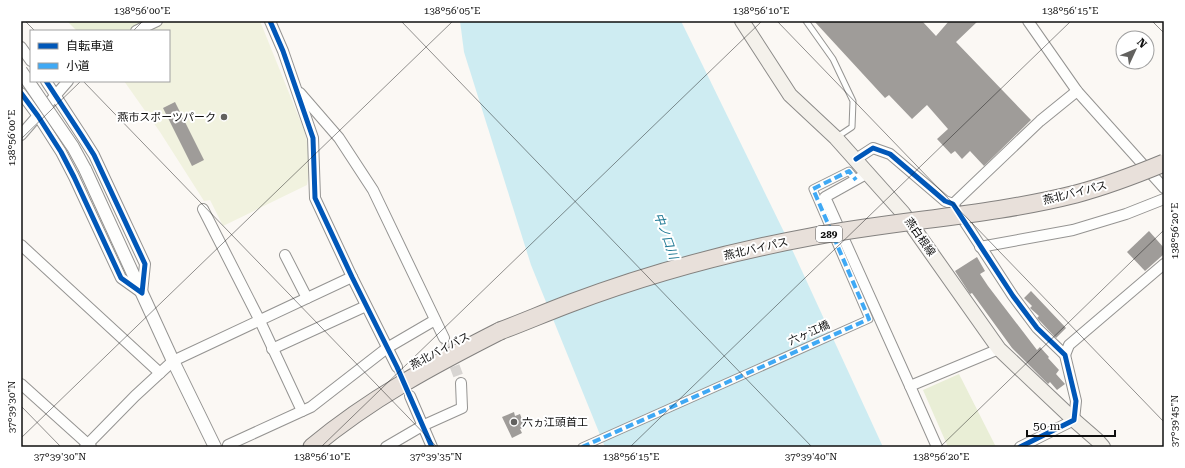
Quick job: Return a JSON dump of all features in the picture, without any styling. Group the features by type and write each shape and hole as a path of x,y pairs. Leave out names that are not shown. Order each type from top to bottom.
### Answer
{"highway":[{"name":"燕北バイパス","path":"312,447 356,414 393,389 436,364 500,331 571,303 708,260 810,237 1015,207 1076,194 1123,180 1164,163"}],"main road":[{"name":"燕白根線","path":"742,21 790,95 856,159 862,176 903,213 999,348 1103,447"}],"street":[{"path":"138,30 157,21"},
{"path":"270,21 283,51 313,138 315,198 397,368"},
{"path":"1028,21 1077,91 1164,188"},
{"path":"21,46 30,59"},
{"path":"21,71 73,147 215,447"},
{"path":"47,82 94,155 146,264 142,293"},
{"path":"21,135 67,82"},
{"path":"296,89 339,138 373,190 444,338"},
{"path":"952,204 1040,121 1077,91"},
{"path":"21,93 38,116 74,177 121,278 142,293"},
{"path":"856,159 873,148 890,154 945,201 952,204 1013,296 1033,322 1065,355 1076,401 1074,420 1028,446"},
{"name":"六ヶ江橋","path":"582,447 869,319 813,190 849,171 862,176"},
{"path":"862,176 825,197 937,447"},
{"path":"980,247 1073,230 1126,214 1164,199"},
{"path":"203,209 260,321 302,411"},
{"path":"21,245 160,373"},
{"path":"285,255 307,298"},
{"path":"1065,355 1069,345 1164,264"},
{"path":"21,384 88,446 135,396 173,361 352,277"},
{"path":"272,349 366,306"},
{"path":"228,445 311,407 387,348 435,320"},
{"path":"910,386 999,348"},
{"path":"386,447 422,426 462,408 461,383"},
{"path":"410,396 432,447"}],"lane":[{"path":"806,21 833,59 853,101 852,127 836,138"}],"green space":[{"path":"67,21 151,21 131,30 76,30"},
{"name":"燕市スポーツパーク","path":"166,21 260,21 304,130 309,150 307,185 223,226 210,200 204,201 160,132 125,82 170,82 170,30 148,30"},
{"path":"959,374 996,447 948,447 923,390"}],"water":[{"name":"中ノ口川","path":"460,21 681,21 784,232 883,447 605,447 531,265 464,52"}],"building":[{"path":"814,21 922,21 936,36 949,21 978,21 956,42 1031,120 984,166 970,151 962,159 955,151 951,154 937,139 948,129 927,105 912,119 889,95 885,98"},
{"path":"175,102 204,160 192,166 163,108"},
{"path":"1149,231 1164,248 1164,254 1145,271 1127,252"},
{"path":"977,257 985,271 980,274 988,286 1037,350 1040,347 1059,370 1056,374 1065,384 1057,390 1050,382 1048,384 1012,348 972,293 970,294 955,271"},
{"path":"1031,291 1066,328 1056,338 1037,318 1039,316 1030,308 1032,306 1024,298"},
{"name":"六ヵ江頭首工","path":"514,412 515,416 520,414 525,427 520,429 522,433 512,438 502,417"}],"tunnel":[{"path":"444,338 461,383"},
{"path":"397,367 410,396"}],"marked path":[{"path":"582,447 869,319 813,189 849,171 856,180"}],"cycle path":[{"path":"270,21 283,51 313,138 315,198 397,367 432,447"},
{"path":"21,93 61,152 121,278 142,293 145,264 94,155 47,82"},
{"path":"856,159 873,148 890,154 945,201 953,204 1013,296 1037,328 1065,355 1076,401 1074,420 1020,447"}],"place":[{"name":"燕市スポーツパーク","path":"224,117"},
{"name":"六ヵ江頭首工","path":"514,422"}]}
